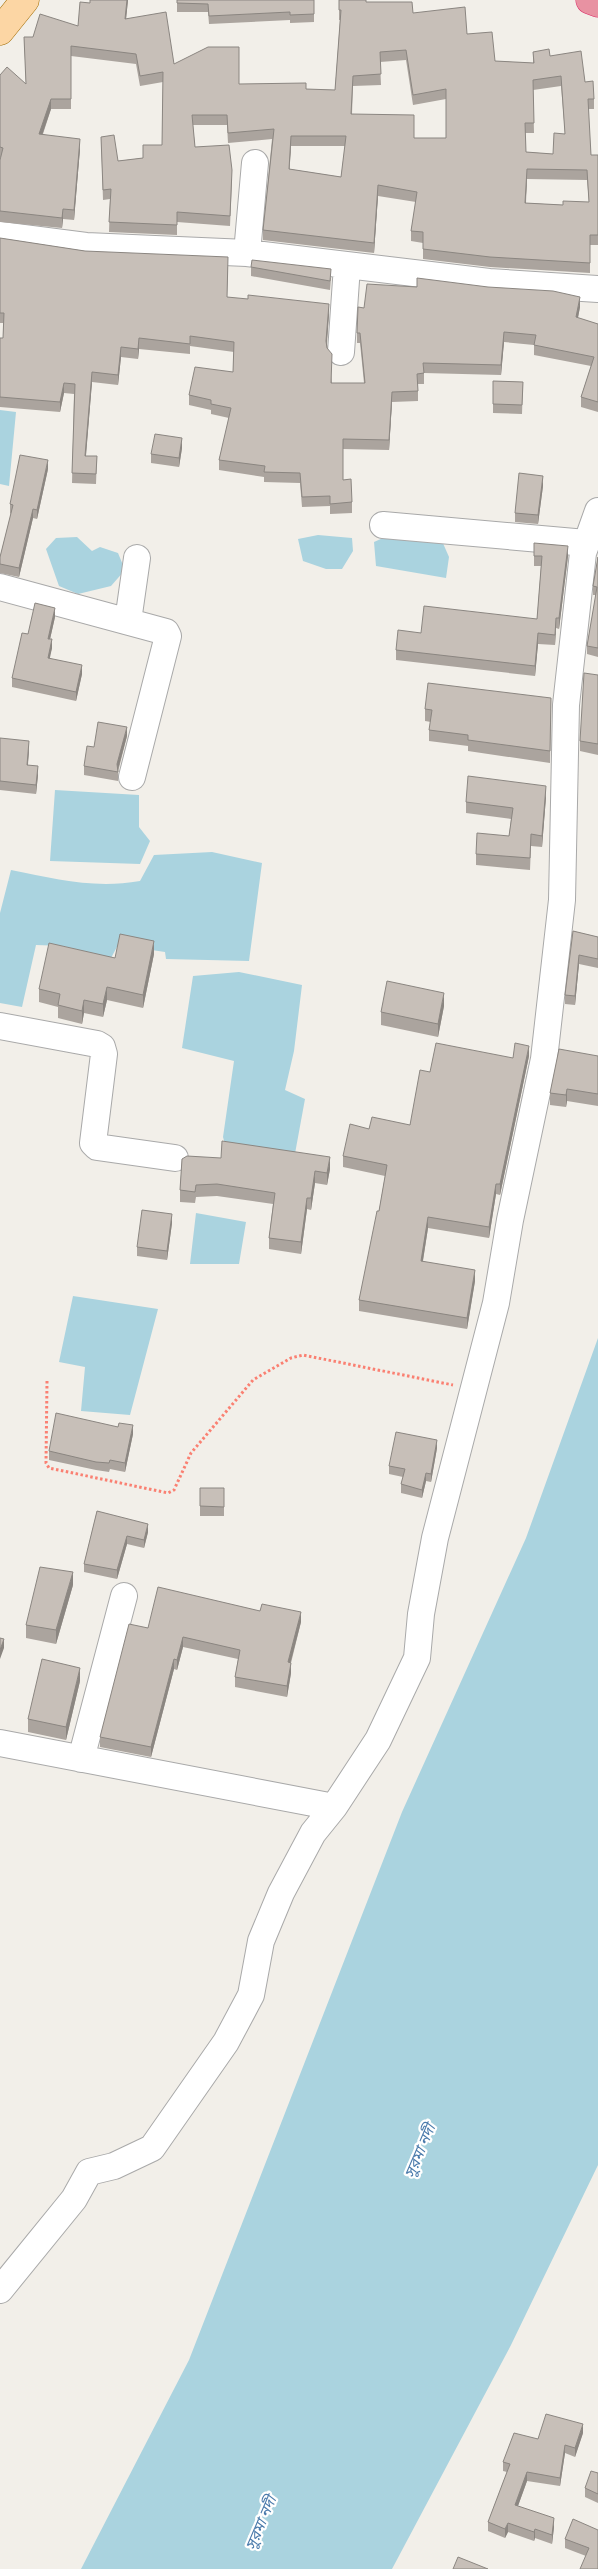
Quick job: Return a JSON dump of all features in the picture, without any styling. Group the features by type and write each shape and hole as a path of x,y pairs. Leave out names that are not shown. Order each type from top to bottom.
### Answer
{"highway":[{"path":"590,0 598,4"}],"main road":[{"path":"0,30 25,0"}],"street":[{"path":"247,253 255,163"},
{"path":"0,235 86,246 247,253 489,282 598,289"},
{"path":"341,352 347,266"},
{"path":"0,2290 74,2199 89,2172 114,2166 152,2148 226,2042 250,1995 261,1941 281,1893 313,1833 334,1806 378,1740 417,1658 421,1614 435,1538 496,1303 510,1220 544,1059 562,900 566,705 586,544 598,511"},
{"path":"383,525 586,544"},
{"path":"128,621 137,558"},
{"path":"0,587 160,629 168,636 132,777"},
{"path":"0,1026 97,1044 102,1048 104,1054 93,1143 97,1147 175,1158"},
{"path":"81,1759 124,1596"},
{"path":"0,1742 334,1806"}],"path":[{"path":"46,1381 46,1463 49,1468 168,1493 174,1490 191,1453 253,1380 291,1358 303,1355 473,1389"}],"water":[{"path":"0,410 16,412 9,486 0,484"},
{"path":"392,534 442,541 449,557 446,578 376,566 374,542"},
{"path":"318,535 352,538 353,551 342,569 326,569 303,561 298,539"},
{"path":"77,537 92,551 100,547 118,553 125,570 111,586 78,594 59,586 46,549 56,538"},
{"path":"55,790 139,795 139,827 150,841 140,864 50,861"},
{"path":"212,852 262,863 249,961 166,959 165,952 118,945 111,958 63,946 36,945 22,1007 0,1003 0,913 11,870 75,882 123,883 140,881 154,855"},
{"path":"239,972 302,985 294,1051 285,1090 305,1099 294,1159 226,1148 223,1137 234,1061 182,1048 193,976"},
{"path":"196,1213 246,1222 239,1264 190,1264"},
{"path":"73,1296 158,1309 130,1415 81,1411 85,1367 59,1362"},
{"name":"সুরমা নদী","path":"598,1338 598,2165 511,2345 392,2569 81,2569 189,2360 402,1812 526,1538"}],"building":[{"path":"90,0 127,0 125,19 166,12 174,64 208,47 239,47 239,84 306,83 306,89 335,90 341,10 339,10 339,0 412,2 413,13 465,7 467,34 492,32 495,61 534,63 533,52 549,49 550,56 581,51 585,82 593,81 594,99 588,99 591,155 598,155 598,235 590,235 590,263 490,257 423,249 423,232 411,231 417,192 378,185 374,243 263,230 274,129 228,133 227,115 192,115 195,147 229,145 232,170 230,216 177,212 177,225 109,222 111,189 103,190 101,137 114,135 118,161 143,158 143,145 162,145 163,72 140,76 136,54 71,46 71,99 51,99 39,134 80,139 74,210 63,209 62,218 0,211 0,160 3,148 0,147 0,75 7,67 26,84 24,37 33,37 40,14 78,26 80,2 90,3","holes":["406,50 413,95 446,89 446,138 414,138 414,115 351,114 353,76 381,74 380,52","561,76 565,134 554,133 553,154 526,152 525,123 534,123 533,80","291,136 346,136 341,177 289,169","527,169 587,170 589,202 563,201 563,205 525,203"]},
{"path":"177,0 314,0 314,14 290,15 290,12 209,16 208,4 177,3"},
{"path":"0,238 85,251 228,257 227,297 248,299 248,295 329,304 326,341 327,348 332,354 331,383 365,383 360,333 357,333 358,307 364,308 367,284 417,287 417,278 488,287 553,291 580,297 576,317 598,324 598,402 581,397 594,357 534,345 536,335 504,332 501,365 423,363 424,373 417,374 418,391 392,392 389,440 343,439 343,480 351,479 352,502 330,504 330,496 302,497 300,473 264,472 265,466 219,460 231,408 211,404 211,400 189,395 195,367 233,372 234,342 190,336 190,344 139,338 138,349 121,347 118,375 92,372 85,456 97,456 96,474 72,473 75,384 64,383 60,402 0,397 0,338 3,338 4,313 0,313"},
{"path":"252,260 331,269 330,281 251,267"},
{"path":"493,381 523,382 522,405 493,404"},
{"path":"155,434 182,438 179,458 151,454"},
{"path":"20,455 48,460 37,510 33,509 19,568 0,564 0,557 13,505 10,504"},
{"path":"519,473 543,476 538,515 515,513"},
{"path":"534,543 568,546 559,618 556,618 555,635 538,633 535,666 396,650 398,630 421,633 424,606 537,619 542,556 534,556"},
{"path":"598,557 598,648 587,646 597,587 593,586"},
{"path":"35,603 55,608 48,639 52,639 48,658 82,665 76,692 12,678 22,633 28,634"},
{"path":"584,673 598,675 598,744 580,741"},
{"path":"428,683 551,698 550,751 468,740 468,735 429,730 432,710 425,709"},
{"path":"98,722 127,727 117,764 118,772 84,766 87,746 94,747"},
{"path":"0,738 29,741 27,765 38,766 36,785 0,781"},
{"path":"468,776 546,786 542,836 531,834 530,858 476,854 477,833 509,836 513,808 466,802"},
{"path":"573,931 598,937 598,959 579,955 575,996 565,995"},
{"path":"120,934 154,941 143,995 107,987 103,1004 84,1000 82,1011 58,1005 60,994 39,989 49,943 115,958"},
{"path":"387,981 444,993 438,1024 381,1012"},
{"path":"436,1043 513,1058 515,1043 529,1046 500,1184 496,1184 489,1227 428,1217 421,1261 475,1270 467,1318 359,1300 377,1211 379,1211 387,1165 343,1156 350,1124 369,1129 372,1117 410,1125 420,1070 430,1072"},
{"path":"559,1049 598,1056 598,1094 567,1089 566,1095 550,1093"},
{"path":"222,1141 330,1157 327,1173 315,1171 311,1198 307,1198 301,1242 269,1238 275,1193 217,1184 196,1185 195,1192 180,1190 182,1159 187,1156 221,1158"},
{"path":"142,1210 172,1214 167,1251 137,1247"},
{"path":"56,1413 118,1427 119,1423 133,1425 125,1463 110,1460 109,1463 96,1462 49,1451"},
{"path":"396,1432 437,1440 431,1474 426,1473 422,1490 401,1484 405,1469 389,1466"},
{"path":"200,1488 224,1488 224,1507 200,1506"},
{"path":"97,1511 148,1524 144,1540 127,1536 117,1570 84,1564"},
{"path":"40,1567 73,1572 56,1630 26,1625"},
{"path":"158,1587 260,1611 262,1604 301,1612 288,1662 291,1663 287,1686 235,1677 240,1650 183,1637 177,1660 174,1659 151,1747 100,1737 129,1624 148,1628"},
{"path":"0,1638 4,1639 0,1650"},
{"path":"42,1659 80,1668 66,1727 28,1719"},
{"path":"546,2414 583,2424 575,2448 565,2445 560,2478 527,2472 515,2505 554,2518 552,2535 535,2529 534,2532 508,2523 505,2529 488,2522 510,2464 503,2462 514,2433 538,2439"},
{"path":"591,2471 598,2473 598,2494 585,2488"},
{"path":"573,2519 598,2530 598,2569 580,2569 589,2548 565,2539"},
{"path":"458,2557 488,2569 453,2569"}]}
